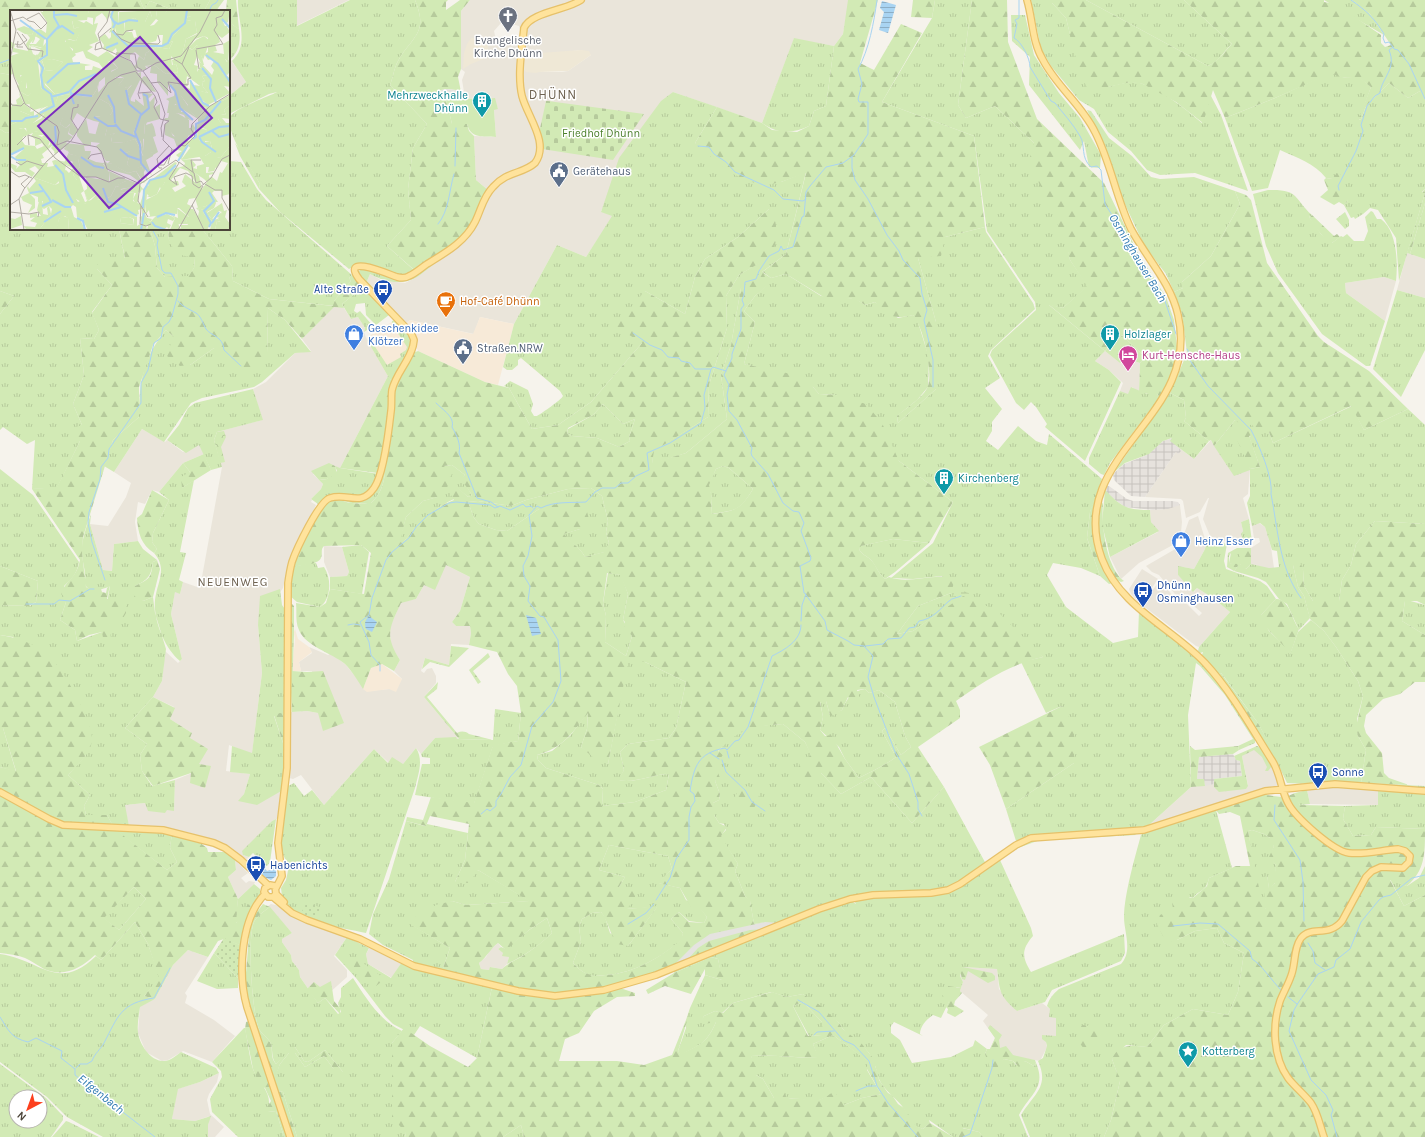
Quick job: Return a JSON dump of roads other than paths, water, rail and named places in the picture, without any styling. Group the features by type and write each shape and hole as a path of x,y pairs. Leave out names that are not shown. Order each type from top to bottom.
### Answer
{"main road":[{"path":"290,1137 244,993 243,961 251,917 270,891 282,879 282,868 278,843 287,768 288,583 291,566 316,511 323,502 336,497 363,498 369,494 376,485 380,475 389,428 392,391 395,380 414,346 414,340 410,333 359,279 356,273 357,268 364,265 399,278 410,276 452,248 465,235 475,223 489,192 500,180 535,163 539,152 538,138 522,97 520,86 524,28 527,22 533,18 567,8 581,0"},
{"path":"1027,0 1035,39 1042,60 1081,109 1095,130 1107,160 1124,213 1139,243 1171,296 1180,322 1180,360 1172,382 1157,407 1117,461 1106,479 1099,498 1096,526 1102,557 1112,578 1128,598 1193,652 1215,675 1273,762 1279,774 1287,801 1292,809 1332,845 1342,852 1351,854 1398,849 1405,851 1410,856 1409,862 1403,868 1381,867 1369,873 1342,922 1336,928 1328,931 1309,932 1301,938 1297,949 1292,976 1278,1006 1276,1046 1279,1062 1288,1078 1311,1103 1324,1137"},
{"path":"0,792 59,824 169,831 218,844 233,855 270,891 298,915 315,924 360,939 407,963 424,969 540,995 555,996 591,992 626,985 666,972 819,909 850,899 873,895 931,893 948,890 960,884 1016,845 1028,839 1144,830 1248,795 1284,789 1340,784 1425,791"}],"water":[{"path":"882,1 896,5 888,33 879,30 884,12 880,8"},
{"path":"526,615 536,618 541,634 532,636"},
{"path":"369,616 377,622 372,632 366,629 365,625"},
{"path":"252,857 256,857 267,871 270,870 270,864 276,863 276,876 271,880 262,876 251,862"}],"waterway":[{"path":"210,10 212,5 218,0"},
{"path":"801,621 802,605 806,594 804,593 800,566 810,561 811,558 801,531 804,523 799,512 793,511 783,503 768,474 752,456 752,448 737,420 729,411 727,395 729,385 724,375 732,358 741,329 741,309 744,305 742,300 745,282 756,279 759,271 769,256 779,251 781,246 783,250 793,247 802,217 804,216 806,192 826,167 843,163 854,155 868,134 868,102 859,102 858,99 862,84 858,69 868,45 877,0"},
{"name":"Osminghauser Bach","path":"1019,0 1019,18 1015,20 1017,24 1014,38 1025,50 1030,67 1051,101 1055,103 1080,136 1083,144 1085,159 1091,167 1097,166 1101,170 1105,204 1117,223 1118,228 1132,247 1138,262 1146,269 1152,282 1164,298 1176,334"},
{"path":"1339,190 1338,186 1356,151 1363,131 1361,125 1367,106 1375,96 1380,93 1381,87 1390,68 1391,57 1389,50 1393,47 1389,42 1385,43 1383,38 1384,34 1377,23 1366,11 1351,0"},
{"path":"1393,47 1394,49 1398,50 1409,64 1425,99"},
{"path":"0,63 10,59"},
{"path":"455,166 456,128"},
{"path":"698,146 709,147 714,154 726,162 735,172 774,190 783,199 803,201 806,199"},
{"path":"852,157 852,168 855,180 868,199 887,235 899,251 903,260 920,278 922,294 927,310 924,320 933,360 933,387"},
{"path":"438,224 447,207 454,174"},
{"path":"105,580 92,542 88,523 89,512 100,479 101,467 108,458 109,449 141,403 141,383 148,370 154,343 161,338 163,327 169,322 172,316 178,294 178,286 171,273 165,273 162,270 157,245 158,240 153,230"},
{"path":"178,301 198,314 206,329 219,339 224,350 241,366"},
{"path":"633,333 650,345 662,350 668,357 679,358 681,361 690,363 695,369 710,369"},
{"name":"Osminghauser Bach","path":"1187,349 1190,354 1189,359 1208,386 1251,430 1258,444 1270,479 1280,548 1288,574 1301,598"},
{"path":"481,814 487,809 490,811 496,806 496,801 510,777 521,765 532,726 553,702 561,681 558,640 544,617 540,616 528,601 530,586 524,576 523,566 528,556 532,536 529,515 537,506 541,508 557,503 586,502 595,492 602,488 615,488 621,483 628,483 636,476 649,470 647,453 670,443 701,423 705,408 704,395 711,369 713,367 726,371"},
{"path":"436,403 452,420 452,427 459,443 459,453 477,498 491,502 498,507"},
{"path":"380,671 380,665 371,655 369,642 360,622 369,615 372,598 386,560 392,552 409,538 416,527 428,515 449,503 456,502 490,505 495,508 500,506 510,510 523,504 526,507 531,506 533,508"},
{"path":"26,604 54,604 59,600 70,601 90,589 94,589"},
{"path":"806,595 825,621 827,630 854,645 864,646 873,656 868,677 874,697 895,752 909,774 918,802 918,809 922,816"},
{"path":"865,646 883,644 888,639 901,638 909,628 915,627 919,621 932,616 950,600 961,596"},
{"path":"348,625 353,624"},
{"path":"354,624 360,625"},
{"path":"656,900 670,878 676,859 689,840 689,817 691,807 695,801 694,794 690,791 693,774 699,762 709,753 725,748 727,750 735,741 739,740 748,727 772,656 786,648 795,640 798,636 801,625"},
{"path":"727,751 729,758"},
{"path":"710,753 719,759"},
{"path":"722,760 726,772 745,790 752,802 765,811"},
{"path":"1275,805 1274,820 1300,860 1303,882 1304,921"},
{"path":"1337,1137 1331,1115 1333,1110 1326,1095 1311,1080 1289,1031 1294,1010 1318,974 1334,967 1336,960 1350,949 1361,922 1379,900 1383,897 1391,895 1412,878 1425,875"},
{"path":"628,924 646,913 654,904"},
{"path":"1173,926 1200,923 1218,924 1250,951 1252,959 1263,969 1281,990"},
{"path":"1308,943 1313,951 1315,963 1325,970"},
{"path":"76,1068 80,1064 87,1064 92,1061 104,1043 117,1018 127,1007 134,1003 154,998 170,968"},
{"path":"1288,997 1297,1004"},
{"path":"798,1000 819,1012 843,1040 854,1045 869,1061 877,1086 888,1103 918,1137"},
{"name":"Eifgenbach","path":"0,1017 14,1036 28,1042 36,1038 62,1051 61,1058 75,1069 75,1075 155,1137"},
{"path":"814,1035 817,1032 834,1031"},
{"path":"963,1137 970,1134 992,1068 993,1060"},
{"path":"856,1091 868,1086 876,1086"}],"place":[{"name":"Evangelische Kirche Dhünn","path":"508,33"},
{"name":"Mehrzweckhalle Dhünn","path":"482,118"},
{"name":"Gerätehaus","path":"559,188"},
{"name":"Alte Straße","path":"383,306"},
{"name":"Hof-Café Dhünn","path":"446,318"},
{"name":"Geschenkidee Klötzer","path":"354,351"},
{"name":"Holzlager","path":"1110,351"},
{"name":"Straßen.NRW","path":"463,365"},
{"name":"Kurt-Hensche-Haus","path":"1128,372"},
{"name":"Kirchenberg","path":"944,495"},
{"name":"Heinz Esser","path":"1181,558"},
{"name":"Dhünn Osminghausen","path":"1143,608"},
{"name":"Sonne","path":"1318,789"},
{"name":"Habenichts","path":"256,882"},
{"name":"Kotterberg","path":"1188,1068"}],"district":[{"name":"DHÜNN","path":"553,94"},
{"name":"NEUENWEG","path":"233,582"}],"park label":[{"name":"Friedhof Dhünn","path":"601,133"}]}
